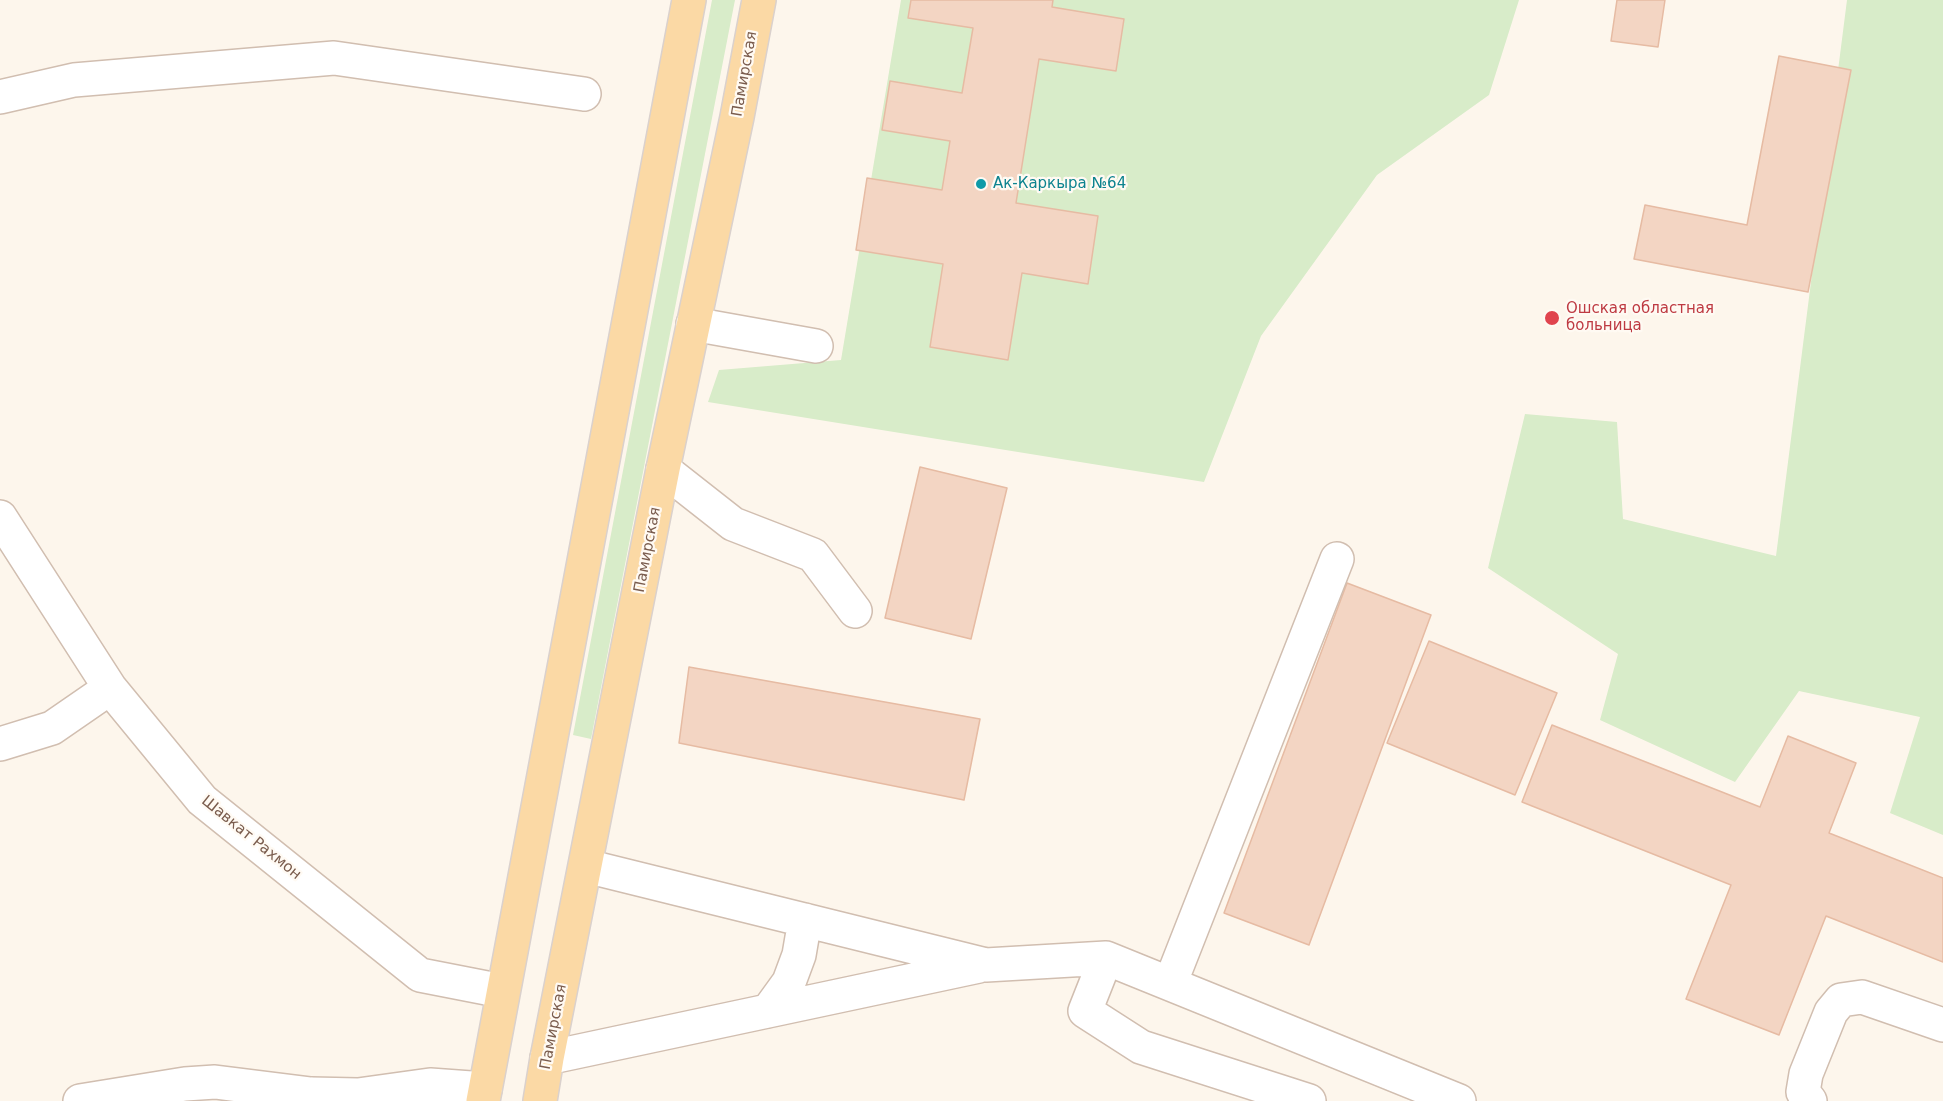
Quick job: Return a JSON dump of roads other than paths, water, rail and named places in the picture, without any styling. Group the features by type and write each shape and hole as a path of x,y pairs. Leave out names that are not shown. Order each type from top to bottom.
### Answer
{"main road":[{"path":"484,1095 689,0"},
{"name":"Памирская","path":"540,1101 663,469 737,117 759,0"}],"street":[{"path":"0,97 74,80 334,58 584,94"},
{"path":"693,324 816,345"},
{"path":"663,469 733,524 813,555 855,611"},
{"name":"Шавкат Рахмон","path":"0,517 110,688 202,800 420,975 502,991"},
{"path":"1170,984 1337,559"},
{"path":"0,744 52,728 110,688"},
{"path":"586,866 986,965"},
{"path":"768,1011 789,982 799,955 805,920"},
{"path":"1106,958 1085,1011 1141,1047 1309,1101"},
{"path":"547,1058 986,965 1106,958 1460,1101"},
{"path":"1810,1101 1803,1092 1806,1074 1831,1012 1841,1000 1862,997 1943,1025"},
{"path":"80,1101 185,1084 215,1082 311,1094 358,1095 430,1085 484,1095"}],"place":[{"name":"Ак-Каркыра №64","path":"981,184"},
{"name":"Ошская областная больница","path":"1552,318"}]}
